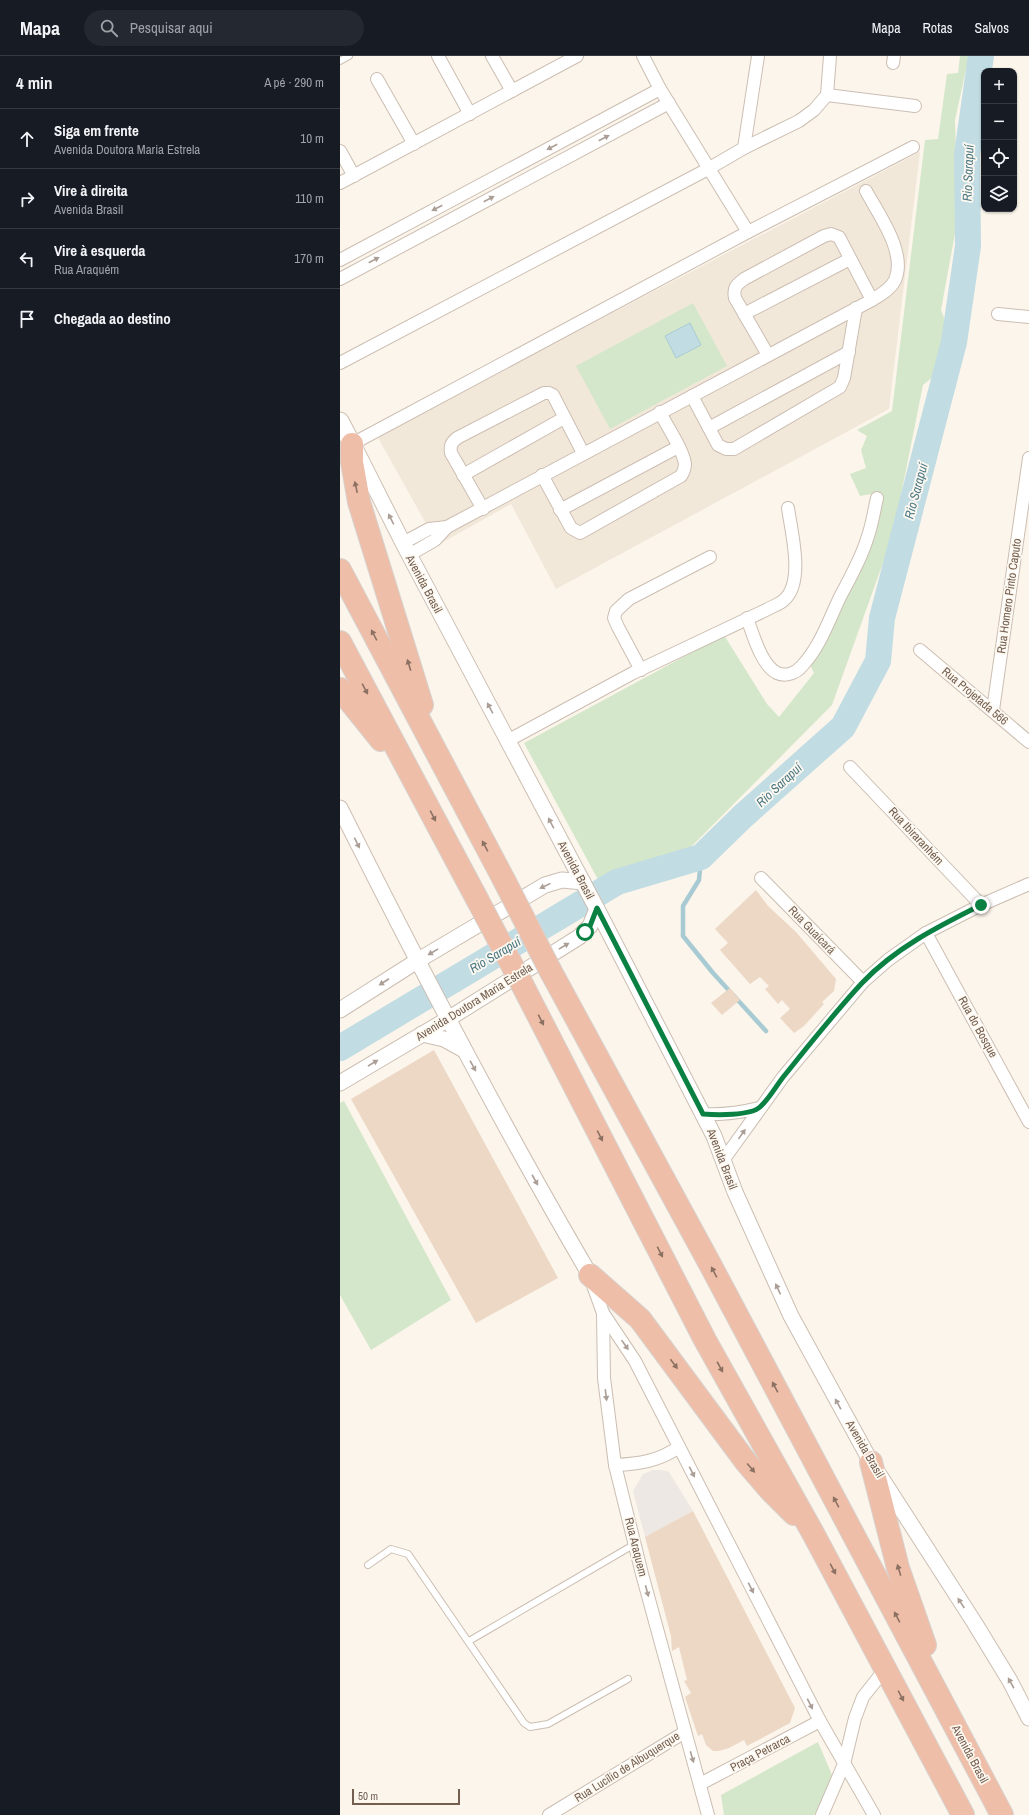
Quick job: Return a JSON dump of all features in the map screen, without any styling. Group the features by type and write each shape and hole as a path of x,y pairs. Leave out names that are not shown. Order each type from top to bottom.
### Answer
{"highway":[{"path":"352,444 352,462 359,502 437,756"},
{"name":"Avenida Brasil","path":"340,570 550,970 707,1259 1002,1815"},
{"path":"340,642 523,986 705,1340 814,1535 963,1815"},
{"path":"340,689 415,782"},
{"path":"590,1275 640,1319 746,1462 770,1490 814,1535"},
{"path":"871,1462 898,1568 955,1725"}],"main road":[{"name":"Avenida Brasil","path":"340,421 352,444"}],"street":[{"path":"438,56 470,114"},
{"path":"492,56 512,91"},
{"path":"340,183 577,56"},
{"path":"643,56 660,89 748,232"},
{"path":"744,148 758,56"},
{"path":"340,364 708,169 744,148 799,121 814,110 826,95 830,56"},
{"path":"377,79 414,144"},
{"path":"340,260 660,89"},
{"path":"826,95 915,106"},
{"path":"340,279 669,103"},
{"path":"352,444 748,232 913,147"},
{"path":"340,151 354,176"},
{"path":"406,549 435,540 447,527 872,300 887,290 895,281 898,264 894,242 866,191"},
{"path":"768,355 735,298 734,291 736,285 744,279 824,236 831,234 839,237 872,300"},
{"path":"744,314 850,259"},
{"path":"692,396 718,445 726,449 734,449 840,387 844,378 856,308"},
{"path":"998,314 1029,317"},
{"path":"709,428 849,352"},
{"path":"483,508 451,453 450,447 452,442 457,438 544,393 549,393 553,395 583,453"},
{"path":"542,475 571,528 580,534 681,476 684,472 685,465 678,447 660,412"},
{"path":"463,475 564,418"},
{"name":"Avenida Brasil","path":"352,444 507,741 596,907 703,1114 724,1159 735,1192 791,1316 871,1462 974,1622 1010,1682 1029,1718"},
{"path":"560,510 678,447"},
{"name":"Rua Homero Pinto Caputo","path":"993,710 1029,458"},
{"path":"747,618 759,651 768,666 777,673 785,675 794,673 802,667 815,649 858,561 867,539 877,498"},
{"path":"507,741 641,670 784,600 791,590 795,577 795,560 788,508"},
{"path":"641,670 614,618 616,611 629,599 710,557"},
{"name":"Rua Projetada 566","path":"920,650 993,710 1029,742"},
{"name":"Rua Ibiraranhém","path":"850,767 981,905"},
{"path":"340,808 438,1002 543,1196 590,1275"},
{"name":"Rua Guaicará","path":"761,878 863,982"},
{"path":"340,1010 417,961 545,885 562,880 584,885"},
{"path":"724,1159 759,1108 783,1077 863,982 888,960 926,933 981,905 1029,884"},
{"name":"Avenida Doutora Maria Estrela","path":"340,1083 448,1019 578,937 590,926 596,907"},
{"name":"Rua do Bosque","path":"926,933 1029,1122"},
{"path":"399,972 406,953 407,943"},
{"path":"422,1034 444,1039 464,1050"},
{"path":"703,1114 737,1114 759,1108"},
{"name":"Rua Araquem","path":"590,1275 602,1313 604,1378 615,1465 708,1815"},
{"path":"602,1313 636,1360 820,1721 874,1815"},
{"path":"615,1465 653,1461 668,1455 680,1447"},
{"path":"822,1815 844,1764 854,1718 863,1697 886,1668"},
{"name":"Praça Petrarca","path":"700,1784 820,1721"},
{"name":"Rua Lucílio de Albuquerque","path":"549,1815 564,1811 685,1732"}],"lane":[{"path":"340,61 349,56"},
{"path":"469,1641 635,1544"},
{"path":"368,1565 391,1549 408,1554 524,1723 530,1727 548,1724 628,1679"}],"shaded area":[{"path":"920,152 889,409 556,589 511,504 438,545 377,436"},
{"path":"653,1470 669,1472 693,1511 645,1537 633,1491 643,1474"}],"green space":[{"path":"960,56 969,56 955,120 958,217 941,310 950,333 939,372 923,385 893,535 832,705 682,856 613,877 601,885 524,743 724,635 767,704 779,717 814,673 810,665 879,520 882,492 860,496 850,474 866,468 861,450 867,436 857,430 892,411 925,140 938,139 947,74 958,73"},
{"path":"693,303 727,366 610,429 576,366"},
{"path":"344,1101 451,1300 371,1350 340,1295 340,1103"},
{"path":"818,1742 835,1782 814,1815 724,1815 721,1795"}],"water":[{"path":"690,323 701,345 676,358 665,336"}],"building":[{"path":"756,890 768,906 796,932 836,979 834,991 822,1002 824,1004 804,1026 794,1033 780,1018 790,1009 782,1000 778,1004 765,989 769,986 760,977 750,984 720,950 728,943 715,929"},
{"path":"730,988 740,1000 722,1015 711,1003"},
{"path":"434,1050 558,1278 476,1323 351,1099"},
{"path":"693,1511 795,1708 790,1723 747,1746 744,1740 729,1748 719,1751 713,1751 706,1745 702,1734 698,1736 685,1697 691,1693 684,1681 687,1680 679,1647 672,1651 671,1636 645,1537"}],"waterway":[{"name":"Rio Sarapuí","path":"340,1048 617,882 701,857 742,817 843,727 878,661 882,618 954,342 968,246 967,154 981,56"},
{"name":"Rio Sarapuí","path":"701,857 699,880 683,906 683,936 713,973 766,1031"}],"route":[{"path":"585,932 590,926 597,908 703,1114 723,1115 737,1114 759,1108 783,1077 863,982 888,960 926,933 981,905"}]}
